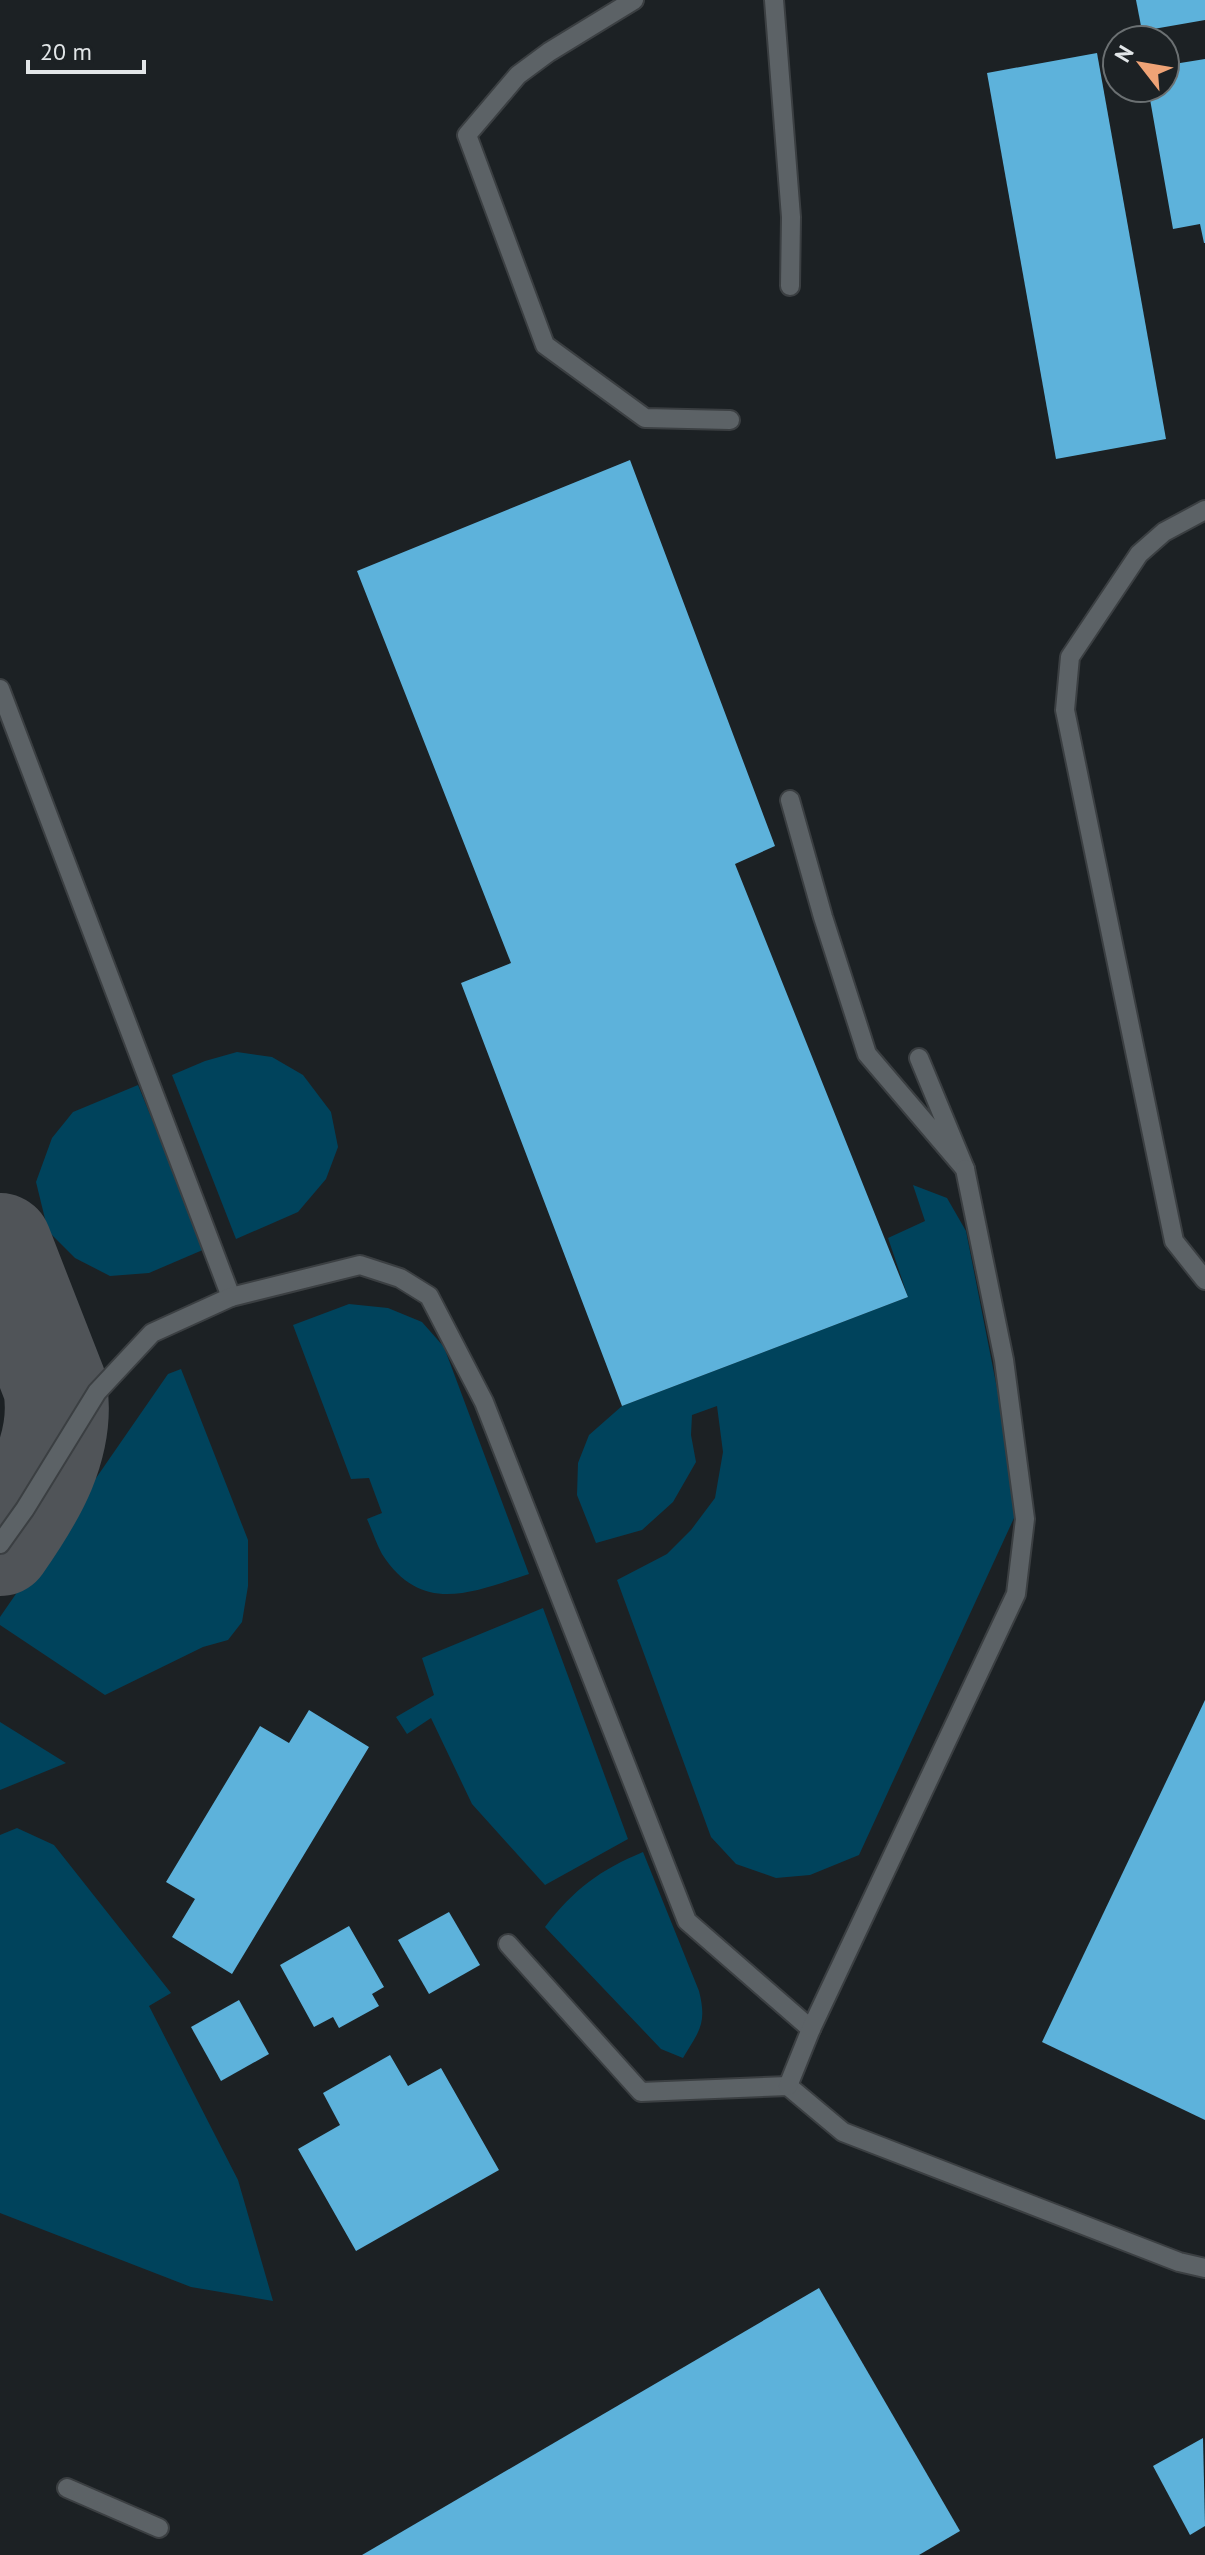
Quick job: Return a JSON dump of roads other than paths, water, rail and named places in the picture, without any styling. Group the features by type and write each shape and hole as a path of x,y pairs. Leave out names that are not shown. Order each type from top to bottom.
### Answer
{"lane":[{"path":"634,0 549,52 518,75 467,135 545,345 645,418 730,420"},
{"path":"774,0 791,217 790,286"},
{"path":"1205,510 1164,532 1139,554 1070,657 1065,710 1174,1241 1205,1280"},
{"path":"0,689 231,1297"},
{"path":"790,800 867,1054 965,1169"},
{"path":"788,2086 811,2029 1016,1594 1025,1519 1004,1360 965,1169 919,1058"},
{"path":"0,1544 97,1392 152,1333 231,1297 360,1265 400,1278 429,1296 484,1402 687,1921 811,2029"},
{"path":"508,1944 641,2092 788,2086 843,2132 1179,2262 1205,2268"},
{"path":"67,2488 159,2528"}]}
